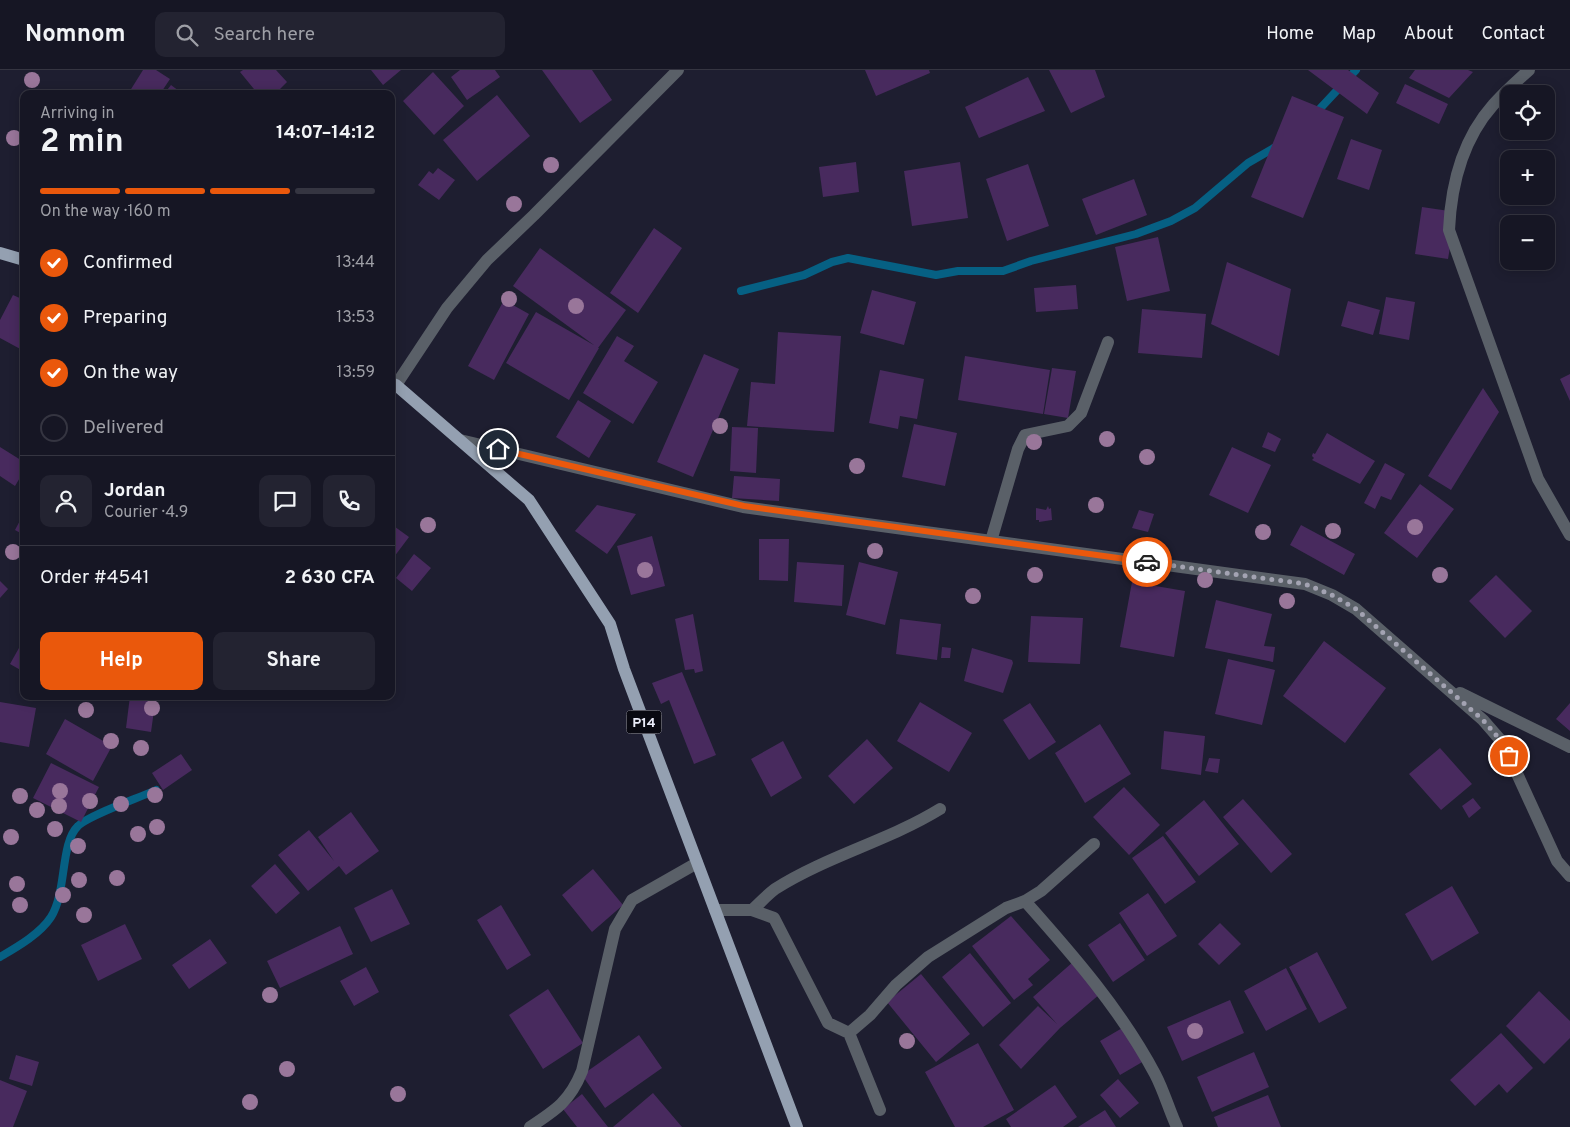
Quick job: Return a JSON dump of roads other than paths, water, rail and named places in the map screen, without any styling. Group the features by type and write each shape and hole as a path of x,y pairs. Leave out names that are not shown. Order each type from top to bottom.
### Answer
{"main road":[{"path":"0,253 20,259"},
{"name":"P14","path":"395,385 529,500 610,624 624,670 797,1127"}],"street":[{"path":"395,383 447,308 486,260 534,215 678,70"},
{"path":"1529,70 1492,105 1473,133 1458,167 1450,201 1449,230 1538,479 1570,535"},
{"path":"991,541 1018,450 1025,435 1068,426 1081,413 1108,342"},
{"path":"460,440 744,506 1305,584 1332,595 1356,609 1483,720 1503,743 1557,861 1570,876"},
{"path":"1444,686 1570,747"},
{"path":"752,910 774,890 846,852 913,826 940,808"},
{"path":"849,1033 870,1015 896,985 928,957 1006,908 1025,901 1041,891 1094,844"},
{"path":"530,1127 561,1107 574,1091 582,1071 615,929 622,913 632,900 698,863"},
{"path":"1025,901 1083,967 1118,1013 1155,1075 1177,1127"},
{"path":"715,910 752,910 774,918 828,1022 849,1033 880,1110"}],"waterway":[{"path":"1314,115 1356,70"},
{"path":"741,291 804,275 832,262 848,258 936,275 958,271 1003,271 1031,261 1136,234 1171,221 1195,208 1248,163 1279,145"},
{"path":"0,957 35,934 51,917 59,895 68,844 78,826 103,812 156,790"}]}
